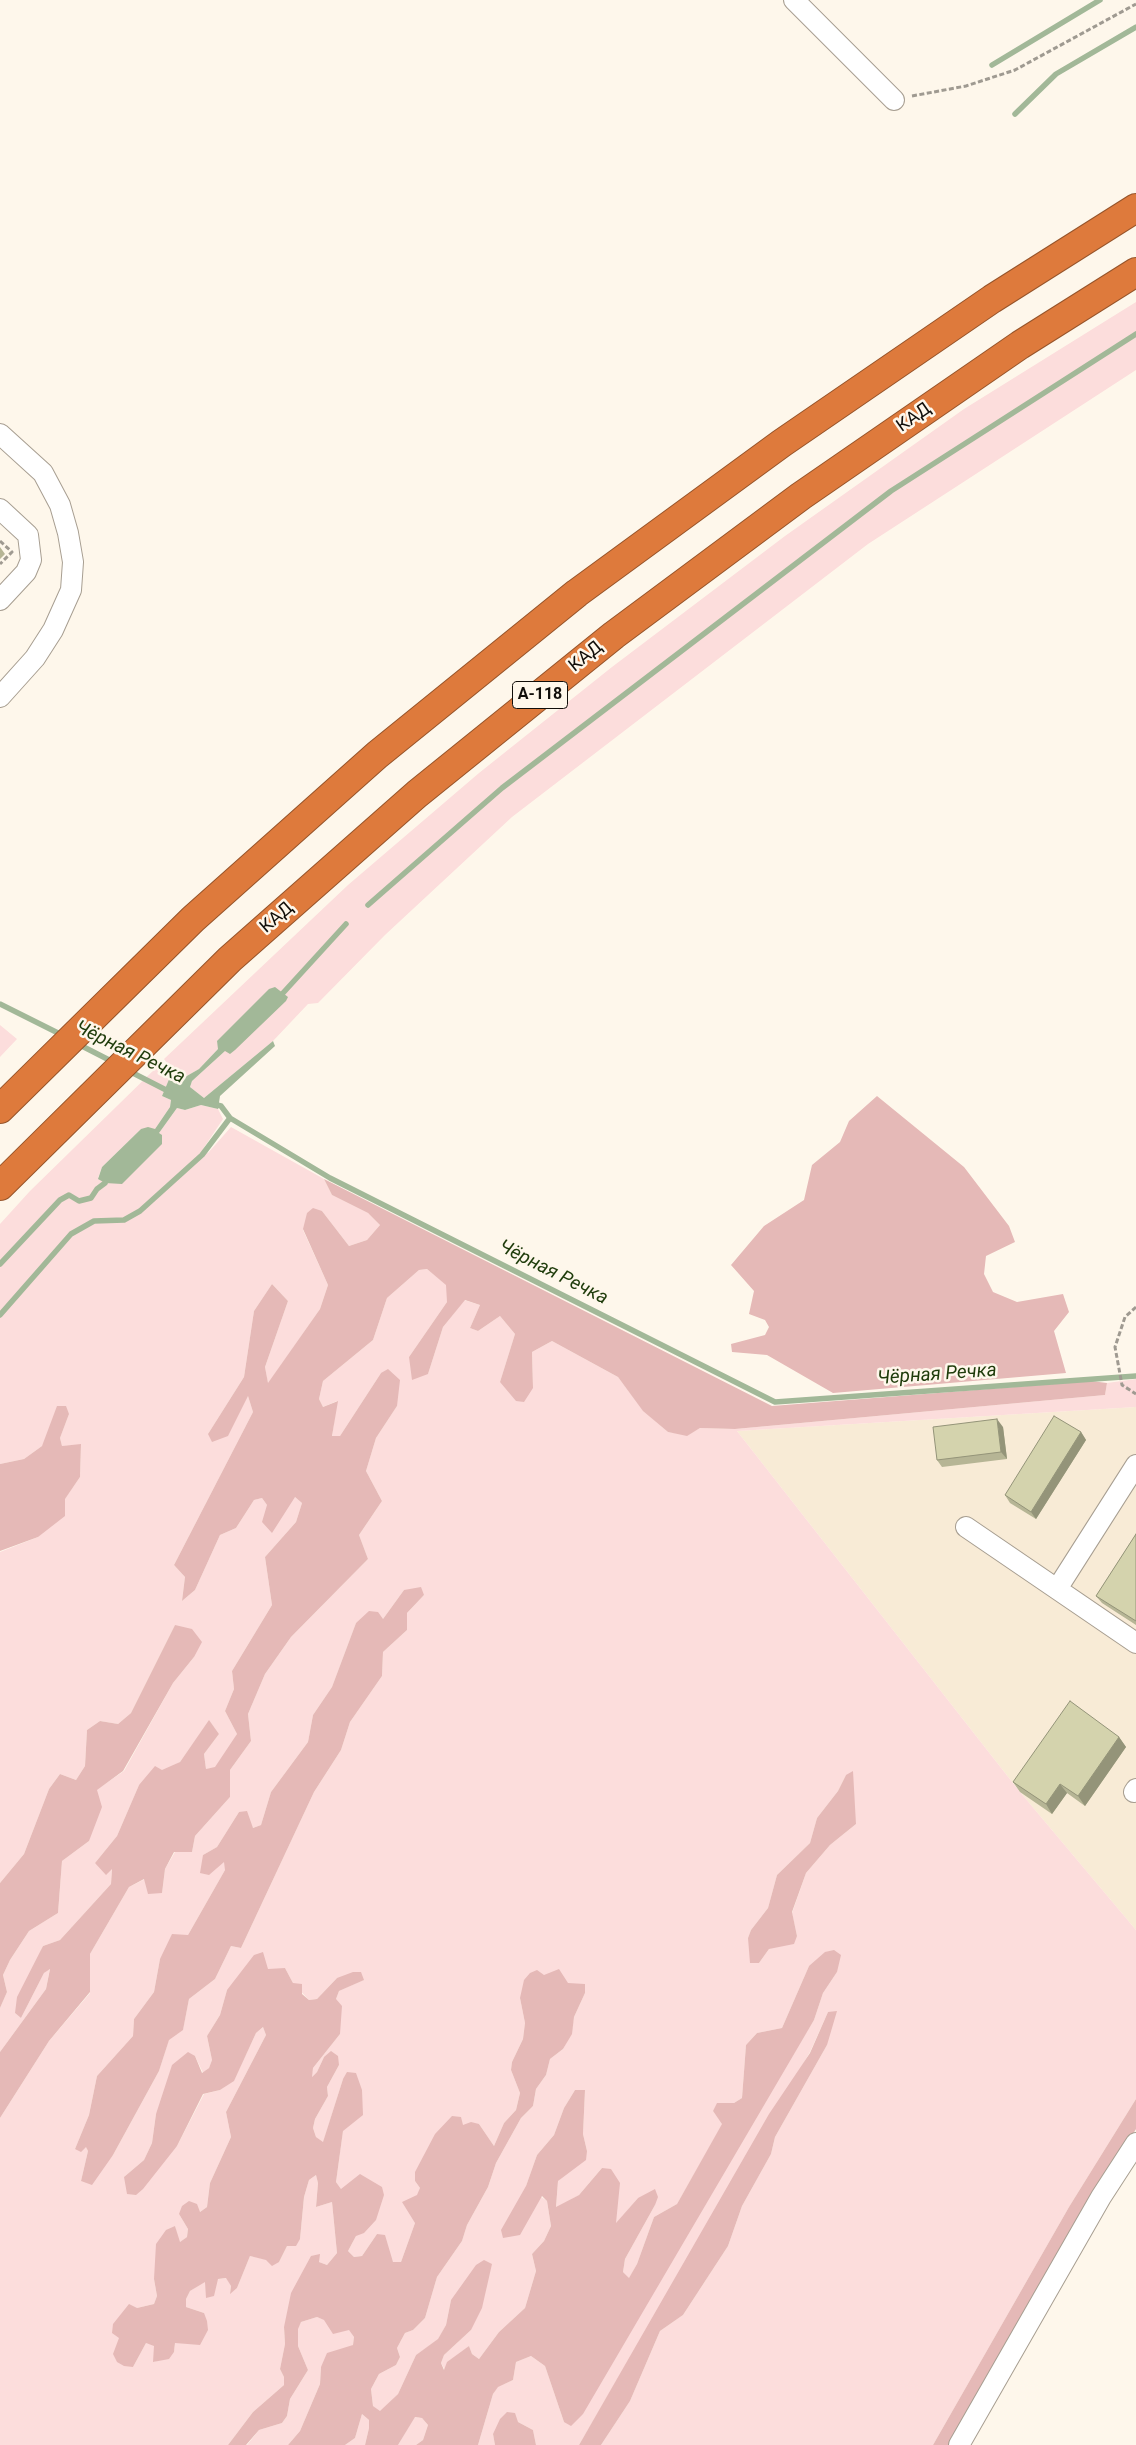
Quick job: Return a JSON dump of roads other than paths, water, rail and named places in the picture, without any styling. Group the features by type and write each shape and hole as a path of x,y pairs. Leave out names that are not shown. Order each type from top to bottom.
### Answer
{"highway":[{"path":"0,1109 215,899 377,755 577,593 790,438 992,299 1136,208"},
{"name":"КАД","path":"0,1186 230,959 418,794 614,635 801,496 1020,345 1136,272"}],"street":[{"path":"794,0 894,100"},
{"path":"0,434 43,474 60,506 68,533 73,562 71,590 53,630 35,658 0,697"},
{"path":"0,509 28,535 31,560 26,572 0,600"},
{"path":"1057,1589 1136,1466"},
{"path":"966,1527 1136,1643"},
{"path":"959,2445 1101,2197 1136,2143"}],"waterway":[{"path":"992,65 1100,0"},
{"path":"1015,114 1056,74 1136,27"},
{"path":"368,905 502,788 891,491 1136,334"},
{"path":"283,993 346,924"},
{"name":"Чёрная Речка","path":"0,1004 64,1036"},
{"name":"Чёрная Речка","path":"76,1043 115,1063"},
{"name":"Чёрная Речка","path":"127,1070 170,1092"},
{"name":"Чёрная Речка","path":"213,1104 221,1106 230,1118 330,1178 775,1402 1136,1376"},
{"path":"0,1315 71,1234 94,1221 124,1220 140,1211 202,1155 230,1118"},
{"path":"0,1264 60,1200 69,1195 79,1201 91,1198 97,1189 105,1183"}]}
